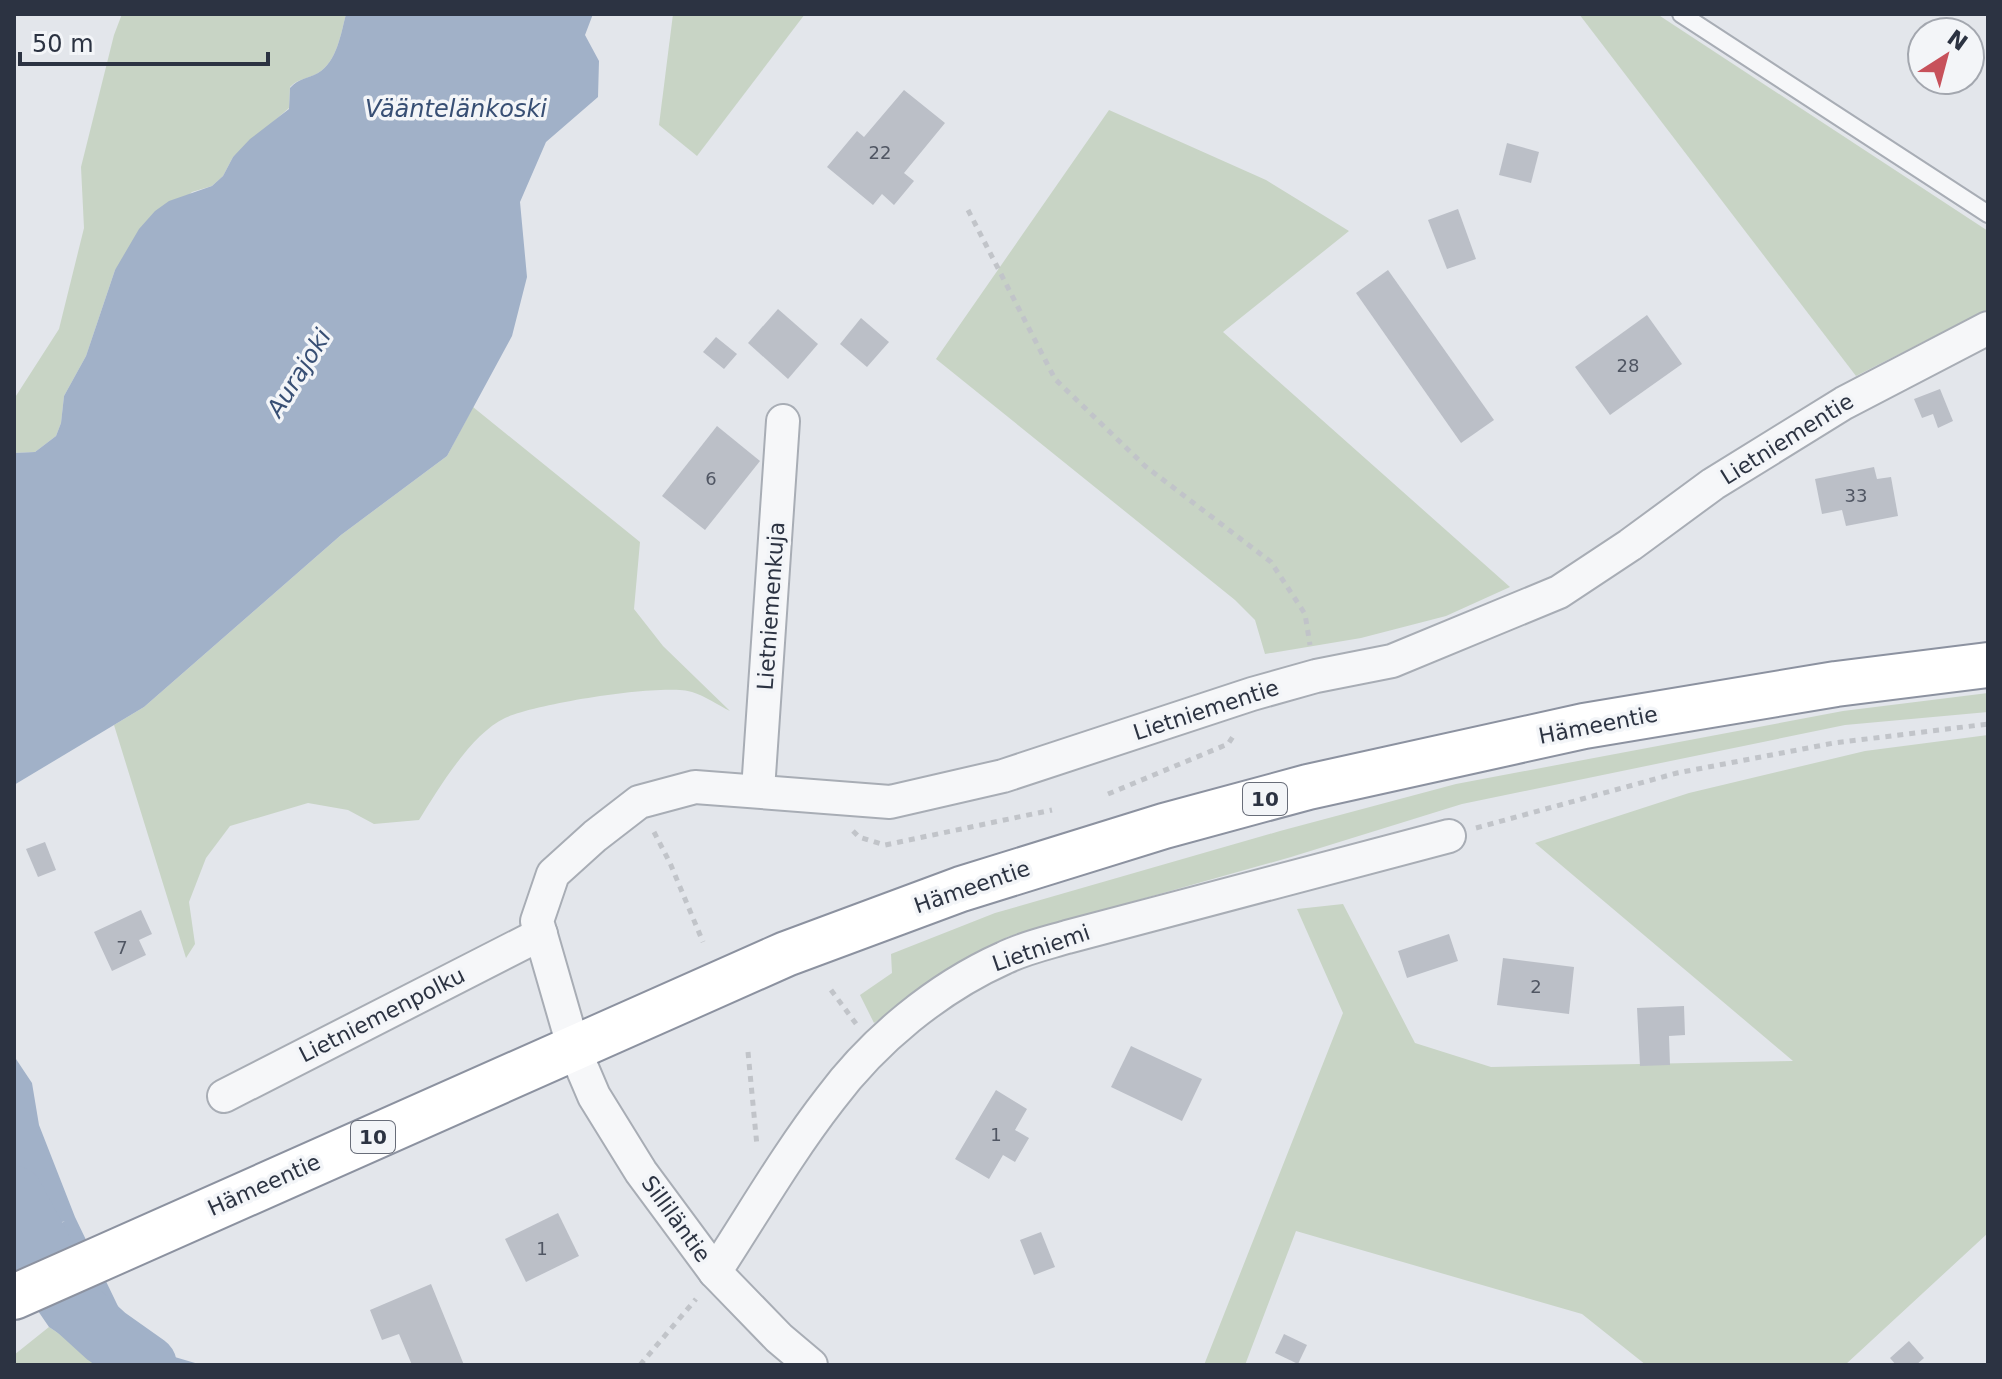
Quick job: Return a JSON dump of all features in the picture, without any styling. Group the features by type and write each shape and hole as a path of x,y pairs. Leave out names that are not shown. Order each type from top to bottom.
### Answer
{"highway":[{"name":"Hämeentie","path":"14,1297 786,954 961,889 1164,826 1308,787 1584,726 1836,684 1988,665"}],"street":[{"name":"Lietniementie","path":"574,1049 537,921 553,874 639,802 695,787 890,802 1003,776 1316,676 1392,661 1559,592 1713,484 1831,411 1988,328"},
{"name":"Lietniemenkuja","path":"758,790 783,421"},
{"name":"Lietniemi","path":"715,1272 830,1098 874,1049 917,1011 966,977 1006,956 1067,937 1449,836"},
{"name":"Lietniemenpolku","path":"224,1096 541,934"},
{"name":"Silliläntie","path":"574,1049 594,1096 641,1172 715,1272 779,1338 811,1365"}],"lane":[{"path":"1681,14 1988,214"}],"path":[{"path":"968,210 1055,379 1145,466 1271,562 1305,614 1316,676"},
{"path":"1108,794 1228,744 1252,694"},
{"path":"1449,836 1677,773 1834,743 1988,724"},
{"path":"639,802 670,863 703,942"},
{"path":"748,1052 762,1200"},
{"path":"640,1365 715,1272"}],"green space":[{"path":"122,14 346,14 330,62 318,73 290,87 289,108 233,157 223,176 212,186 192,192 115,270 86,356 64,396 56,436 35,452 14,453 14,399 59,329 84,228 81,167"},
{"path":"673,14 805,14 697,156 659,125"},
{"path":"1579,14 1657,14 1988,231 1988,309 1856,376"},
{"path":"1109,110 1266,180 1349,231 1223,332 1510,587 1446,616 1361,638 1265,654 1255,620 1235,600 936,359"},
{"path":"473,407 640,542 634,609 663,646 730,711 692,692 654,690 598,696 520,712 505,718 480,736 457,763 419,820 374,824 348,810 308,803 230,826 206,858 189,902 195,944 186,958 114,725 144,707 341,535 447,456"},
{"path":"1988,693 1988,712 1845,725 1462,804 1291,857 1007,937 874,1023 860,995 892,973 891,954 995,913 1280,831 1456,784 1843,711"},
{"path":"1988,735 1988,1233 1845,1365 1646,1365 1582,1314 1296,1231 1245,1365 1204,1365 1343,1013 1297,909 1343,904 1415,1043 1491,1067 1793,1061 1535,843 1689,793 1865,751"},
{"path":"49,1327 106,1365 14,1365 14,1355"}],"water":[{"path":"346,14 593,14 585,35 599,61 598,97 546,142 520,202 527,277 512,336 447,456 341,535 144,707 14,785 14,453 35,452 56,436 64,396 86,356 115,270 139,229 169,201 212,186 250,139 289,109 290,88 318,73 330,62"},
{"path":"14,1056 32,1083 39,1125 75,1217 129,1329 161,1353 202,1365 106,1365 49,1327 14,1276 14,1248 65,1221 42,1229 14,1246"}],"building":[{"path":"904,90 945,123 904,173 914,181 894,205 882,194 873,205 827,167 857,131 864,137"},
{"path":"1507,143 1539,152 1531,183 1499,175"},
{"path":"1458,209 1476,259 1447,269 1428,220"},
{"path":"1388,270 1494,420 1461,443 1356,293"},
{"path":"778,309 818,344 788,379 748,343"},
{"path":"1647,315 1682,364 1610,415 1575,367"},
{"path":"861,318 889,342 867,367 840,344"},
{"path":"716,337 737,354 724,369 703,352"},
{"path":"1940,389 1953,421 1938,428 1933,414 1922,418 1914,399"},
{"path":"717,426 760,461 705,530 662,496"},
{"path":"1874,467 1877,479 1891,477 1898,516 1846,526 1842,510 1822,514 1815,479"},
{"path":"45,842 56,870 38,877 26,849"},
{"path":"141,910 152,934 139,940 146,955 112,971 94,932"},
{"path":"1449,934 1458,961 1407,978 1398,951"},
{"path":"1503,958 1574,967 1569,1014 1497,1005"},
{"path":"1684,1006 1685,1035 1669,1036 1670,1065 1640,1066 1637,1008"},
{"path":"1131,1046 1202,1079 1182,1121 1111,1087"},
{"path":"996,1090 1027,1109 1015,1130 1029,1138 1015,1162 1003,1155 989,1179 955,1159"},
{"path":"558,1213 579,1256 526,1282 505,1239"},
{"path":"1041,1232 1055,1267 1034,1275 1020,1240"},
{"path":"431,1284 464,1365 412,1365 399,1334 382,1340 370,1310"},
{"path":"1284,1334 1307,1345 1298,1364 1275,1353"},
{"path":"1909,1341 1924,1358 1916,1365 1896,1365 1890,1358"}],"waterway":[{"path":"14,1196 72,1305 106,1336 147,1365"}],"water label":[{"name":"Vääntelänkoski","path":"456,109"},
{"name":"Aurajoki","path":"299,373"}]}
